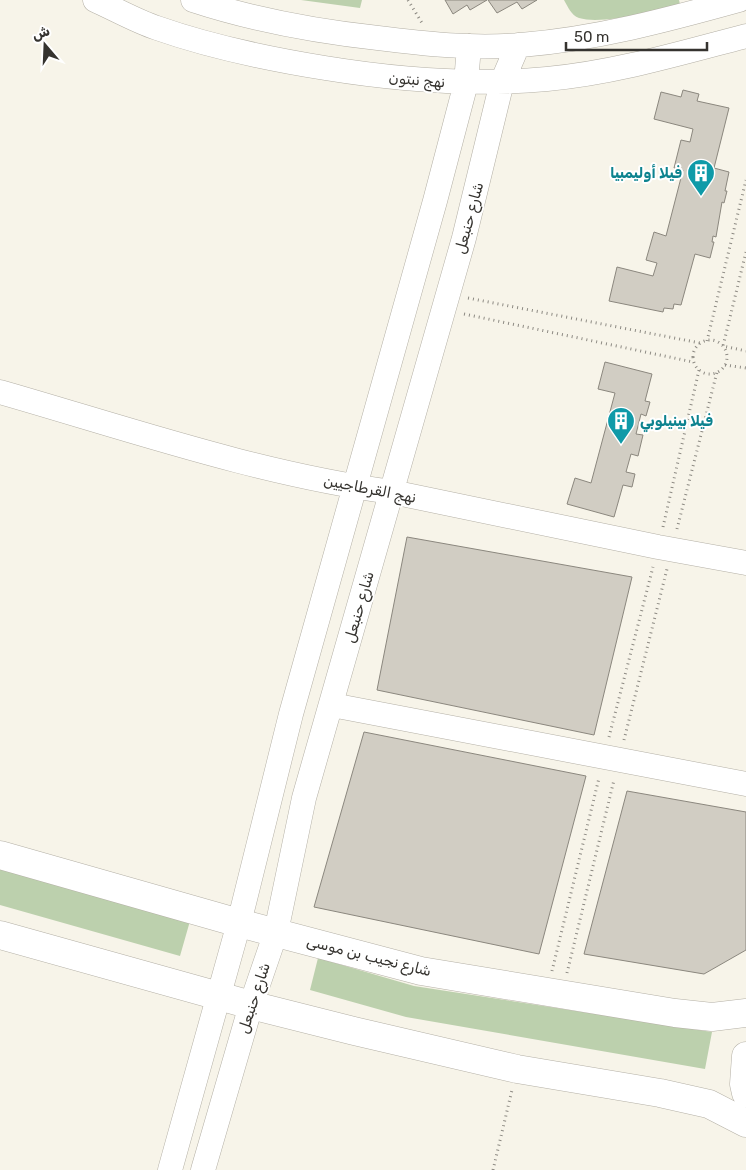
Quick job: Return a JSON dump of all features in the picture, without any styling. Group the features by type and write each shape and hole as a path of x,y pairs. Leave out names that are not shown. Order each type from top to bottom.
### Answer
{"main road":[{"name":"شارع نجيب بن موسى","path":"0,855 239,923 421,971 554,994 712,1017 746,1014"},
{"path":"0,935 250,1005 517,1068 660,1093 709,1104 746,1123"},
{"path":"746,1056 744,1084 746,1092"}],"street":[{"name":"نهج نبتون","path":"95,0 156,28 215,46 276,60 393,78 466,83 548,79 593,72 746,36"},
{"path":"193,0 235,14 304,29 400,41 469,46 518,45 592,36 657,23 739,0"},
{"name":"شارع حنبعل","path":"203,1170 250,1005 276,932 304,798 481,176 502,82 518,45"},
{"path":"170,1170 239,923 291,714 416,270 466,83 469,46"},
{"name":"نهج القرطاجيين","path":"0,392 266,468 354,487 392,492 746,563"},
{"path":"332,705 746,784"}],"path":[{"path":"707,341 746,180"},
{"path":"700,344 693,355 693,362 699,370 708,374 717,372 725,365 727,358 723,346 746,252"},
{"path":"446,302 700,344 713,340 723,346 746,351"},
{"path":"446,302 693,362"},
{"path":"725,365 746,368"},
{"path":"554,994 665,548 699,370"},
{"path":"554,994 665,548 717,372"},
{"path":"493,1170 517,1068"}],"green space":[{"path":"301,0 362,0 360,8"},
{"path":"564,0 679,0 680,4 629,16 589,20 574,15"},
{"path":"0,867 190,921 180,956 0,905"},
{"path":"318,958 414,986 712,1032 705,1069 406,1017 310,990"}],"building":[{"path":"445,0 487,0 470,10 467,5 453,14"},
{"path":"488,0 537,0 522,9 517,2 497,13"},
{"name":"فيلا أوليمبيا","path":"683,90 699,94 697,101 729,108 714,168 729,172 725,191 727,191 724,203 722,202 716,237 713,236 712,242 714,242 710,258 695,254 681,305 674,304 673,309 664,308 663,312 609,301 617,267 653,276 657,263 646,260 654,232 666,236 683,170 674,168 681,140 690,142 693,129 654,119 661,92 681,97"},
{"name":"فيلا بينيلوبي","path":"605,362 652,374 645,401 650,402 646,416 641,414 636,434 643,435 638,456 631,454 626,472 635,474 632,487 623,485 614,517 567,504 575,478 591,483 615,393 598,389"},
{"path":"407,537 632,577 594,735 377,690"},
{"path":"364,732 586,776 539,954 314,907"},
{"path":"627,791 746,812 746,950 704,974 584,954"}],"place":[{"name":"فيلا أوليمبيا","path":"701,197"},
{"name":"فيلا بينيلوبي","path":"621,445"}]}
